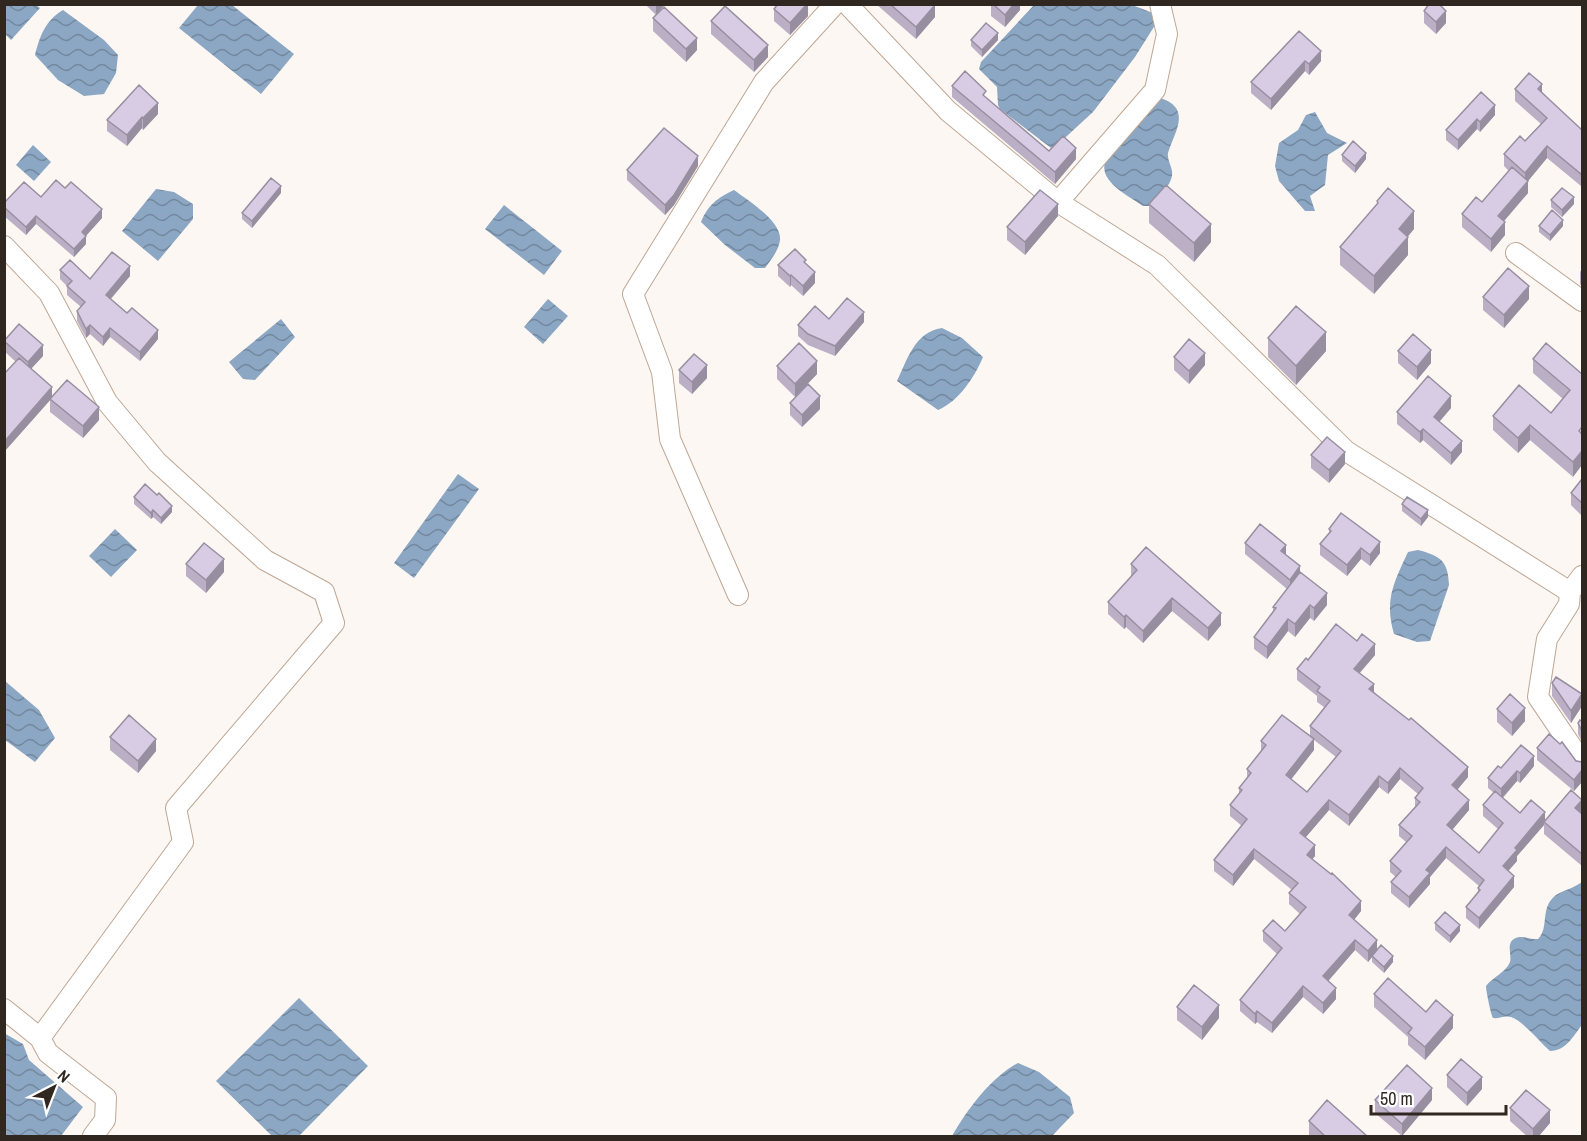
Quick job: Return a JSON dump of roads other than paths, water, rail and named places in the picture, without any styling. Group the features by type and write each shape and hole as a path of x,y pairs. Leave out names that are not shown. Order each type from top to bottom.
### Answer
{"street":[{"path":"738,596 670,439 662,372 633,294 764,82 835,4"},
{"path":"847,4 948,111 1058,202 1157,265 1346,451 1570,592"},
{"path":"1058,202 1155,90 1167,34 1160,4"},
{"path":"4,246 49,293 107,402 157,462 265,560 324,592 334,623 176,808 183,842 40,1038"},
{"path":"1516,253 1582,301"},
{"path":"1582,576 1570,592 1569,604 1547,639 1538,697 1582,762"},
{"path":"4,1009 40,1038 48,1053 106,1098 105,1120 93,1137"}],"water":[{"path":"4,5 36,5 40,8 11,40 5,34"},
{"path":"198,5 232,5 294,54 261,94 179,28"},
{"path":"1034,5 1132,5 1153,13 1157,22 1135,57 1093,112 1055,147 1051,148 1000,109 997,87 979,69 981,62"},
{"path":"63,10 104,40 118,55 116,73 104,94 84,96 58,80 35,55 44,29"},
{"path":"1160,98 1170,102 1179,115 1177,129 1168,153 1172,176 1168,186 1160,195 1149,206 1143,206 1116,188 1106,176 1105,162"},
{"path":"1315,112 1327,133 1347,143 1328,155 1325,185 1310,196 1315,211 1305,211 1279,181 1275,166 1279,143 1298,130 1306,115"},
{"path":"33,145 51,162 34,181 16,165"},
{"path":"156,189 174,192 193,204 193,219 158,261 122,231"},
{"path":"734,190 770,218 779,233 778,247 765,268 755,268 725,245 701,222 714,203"},
{"path":"504,205 562,251 544,275 485,229"},
{"path":"548,299 568,316 543,344 524,327"},
{"path":"281,319 295,337 255,380 243,379 229,362"},
{"path":"942,328 962,338 983,357 965,388 953,401 938,410 897,381 919,340 933,330"},
{"path":"458,474 479,489 414,578 394,563"},
{"path":"115,529 137,550 111,577 89,556"},
{"path":"1418,550 1438,557 1442,561 1447,570 1449,585 1430,641 1417,642 1394,634 1390,601 1395,582 1408,552"},
{"path":"5,681 39,710 55,738 35,762 5,740"},
{"path":"1582,882 1582,1025 1565,1046 1550,1051 1516,1019 1493,1018 1486,986 1510,962 1512,941 1520,937 1538,939 1542,934 1546,911 1551,900 1556,895"},
{"path":"299,998 368,1066 299,1136 272,1136 216,1081"},
{"path":"4,1033 23,1044 29,1060 83,1107 61,1136 5,1136"},
{"path":"1018,1063 1039,1072 1070,1097 1074,1113 1052,1136 952,1136 989,1085"}]}
